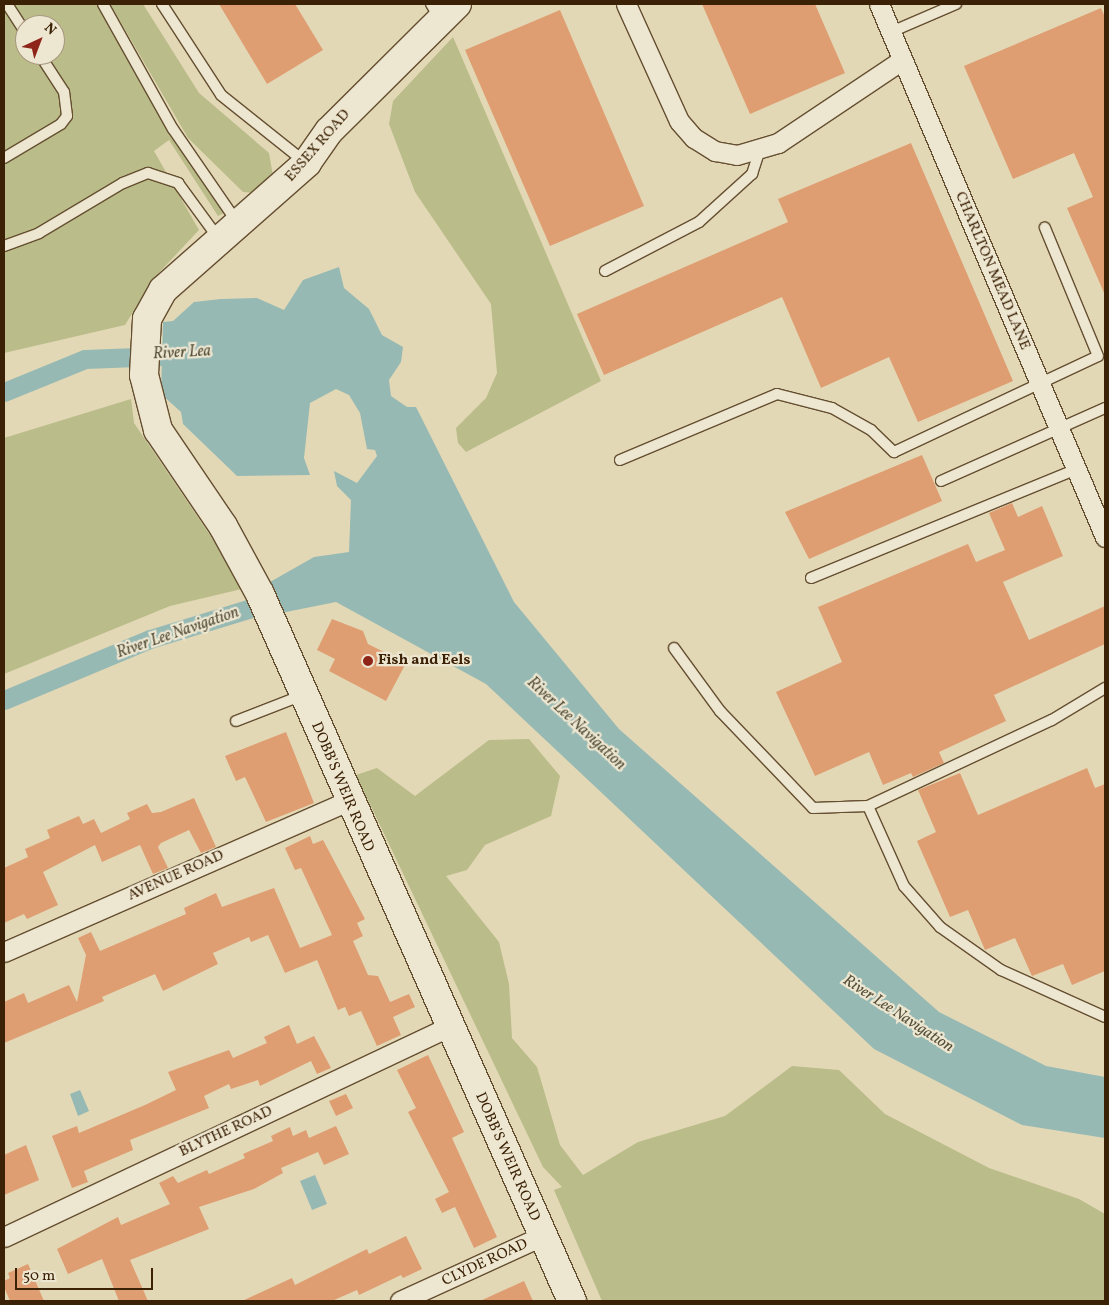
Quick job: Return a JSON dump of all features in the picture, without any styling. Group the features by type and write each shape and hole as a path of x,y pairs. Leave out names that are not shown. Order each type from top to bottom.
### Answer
{"street":[{"path":"626,4 675,112 694,138 715,151 737,155 759,152 902,60"},
{"name":"CHARLTON MEAD LANE","path":"879,4 1103,526"},
{"name":"ESSEX ROAD","path":"172,280 230,234 307,163 329,131 443,9"},
{"name":"DOBB'S WEIR ROAD","path":"172,280 147,319 147,398 158,430 223,526 257,588 348,801 572,1301"},
{"name":"AVENUE ROAD","path":"4,952 348,801"},
{"name":"BLYTHE ROAD","path":"4,1237 448,1027"},
{"name":"CLYDE ROAD","path":"400,1301 542,1236"}],"lane":[{"path":"7,4 15,16"},
{"path":"103,4 230,234"},
{"path":"162,4 221,95 307,163"},
{"path":"891,32 956,4"},
{"path":"4,158 61,124 67,116 64,92 46,65"},
{"path":"605,271 699,222 752,174 759,152"},
{"path":"4,246 39,233 148,173 178,183 230,234"},
{"path":"620,460 777,394 832,408 871,430 894,452 1098,356 1045,228"},
{"path":"941,481 1105,408"},
{"path":"811,578 1077,469"},
{"path":"674,648 720,710 813,808 868,806 1052,720 1105,688"},
{"path":"236,720 303,695"},
{"path":"868,806 904,886 940,927 1001,970 1105,1017"}],"green space":[{"path":"4,4 100,4 224,213 218,216 169,140 154,151 199,230 154,278 125,325 4,353"},
{"path":"110,4 143,4 199,93 269,153 273,176 256,193 243,192 188,138"},
{"path":"453,37 601,381 466,452 458,443 456,428 486,398 497,373 491,304 415,192 389,124 393,101"},
{"path":"131,399 134,423 246,588 170,606 4,674 4,438"},
{"path":"529,739 560,776 551,816 485,845 467,870 446,876 499,942 509,984 512,1038 537,1067 560,1145 583,1175 638,1142 725,1116 792,1066 839,1070 885,1114 989,1168 1079,1199 1105,1214 1105,1301 602,1301 554,1190 562,1187 543,1167 356,775 377,768 415,796 489,740"}],"water":[{"path":"339,267 344,288 369,309 382,335 403,347 401,362 389,380 391,396 407,407 416,407 514,602 619,729 939,1012 1046,1066 1105,1077 1105,1138 1022,1125 874,1049 486,684 336,602 281,613 270,582 314,557 349,552 351,500 337,486 334,471 357,483 377,456 375,450 367,449 360,413 349,395 336,389 310,403 304,458 310,475 237,476 183,424 181,412 161,394 163,322 173,321 194,302 221,299 257,298 284,310 303,280"},
{"path":"80,1090 89,1111 78,1116 70,1094"},
{"path":"315,1175 327,1204 312,1210 300,1181"}],"building":[{"path":"219,4 295,4 323,50 267,84"},
{"path":"702,4 815,4 845,73 750,114"},
{"path":"1101,8 1105,17 1105,295 1067,208 1093,197 1074,153 1013,179 964,66"},
{"path":"560,10 644,206 550,246 465,50"},
{"path":"911,143 1013,381 918,422 889,357 821,388 782,297 604,375 577,314 788,222 778,199"},
{"path":"922,455 942,501 809,559 785,512"},
{"path":"1012,503 1018,517 1042,506 1063,556 1003,582 1029,640 1105,606 1105,644 994,695 1006,721 939,752 944,763 913,777 911,773 883,785 869,752 815,776 776,692 842,662 818,607 968,544 976,562 1005,550 989,513"},
{"name":"Fish and Eels","path":"332,619 363,631 368,644 406,663 386,701 329,671 335,659 317,650"},
{"path":"286,732 314,803 266,822 245,777 236,781 225,756"},
{"path":"1087,768 1095,788 1105,784 1105,971 1072,985 1063,964 1032,976 1015,938 985,950 968,910 950,917 917,841 936,832 918,790 960,773 978,815"},
{"path":"194,798 216,847 201,853 189,830 161,843 158,847 168,868 153,874 140,845 102,862 95,845 43,872 58,905 27,919 24,914 4,923 4,868 28,857 25,849 50,838 47,830 79,816 83,824 94,819 101,833 130,819 127,813 147,804 152,813 161,812"},
{"path":"310,836 313,844 323,840 365,919 357,923 363,936 353,941 368,975 378,976 390,1002 409,994 415,1007 393,1017 401,1035 377,1046 361,1011 349,1016 345,1007 338,1010 317,960 285,973 268,935 251,942 249,937 213,953 218,964 163,991 155,974 102,997 104,1001 4,1043 4,1002 24,993 28,1003 69,985 77,1002 86,955 78,938 91,932 100,951 186,914 184,908 216,893 222,907 274,888 300,948 332,935 301,868 295,870 285,848"},
{"path":"289,1025 297,1044 314,1036 331,1068 317,1074 311,1061 260,1086 258,1080 231,1089 229,1084 204,1096 209,1108 130,1140 133,1150 84,1171 88,1182 72,1188 52,1136 77,1126 79,1133 145,1105 176,1090 168,1072 229,1050 233,1058 267,1043 264,1037"},
{"path":"428,1055 464,1132 452,1138 497,1237 474,1248 455,1207 442,1213 435,1199 449,1192 408,1112 416,1108 397,1070"},
{"path":"346,1094 353,1108 336,1116 329,1101"},
{"path":"336,1126 349,1154 324,1165 318,1152 281,1168 283,1173 254,1189 199,1207 209,1229 130,1260 148,1301 119,1301 102,1259 68,1274 57,1249 118,1217 121,1225 170,1204 159,1183 173,1176 178,1183 207,1170 209,1174 245,1158 243,1154 273,1141 271,1136 290,1127 293,1136 306,1130 309,1138"},
{"path":"26,1145 39,1180 4,1195 4,1155"},
{"path":"406,1236 422,1269 403,1278 401,1275 359,1295 357,1290 332,1301 242,1301 292,1278 295,1285 367,1249 369,1254"},
{"path":"28,1264 44,1301 10,1301 4,1287 4,1281 10,1278 8,1273"},
{"path":"524,1281 533,1301 480,1301"}],"waterway":[{"name":"River Lea","path":"4,392 85,359 188,355"},
{"name":"River Lee Navigation","path":"4,700 150,639 274,601"}],"place":[{"name":"Fish and Eels","path":"368,661"}]}
